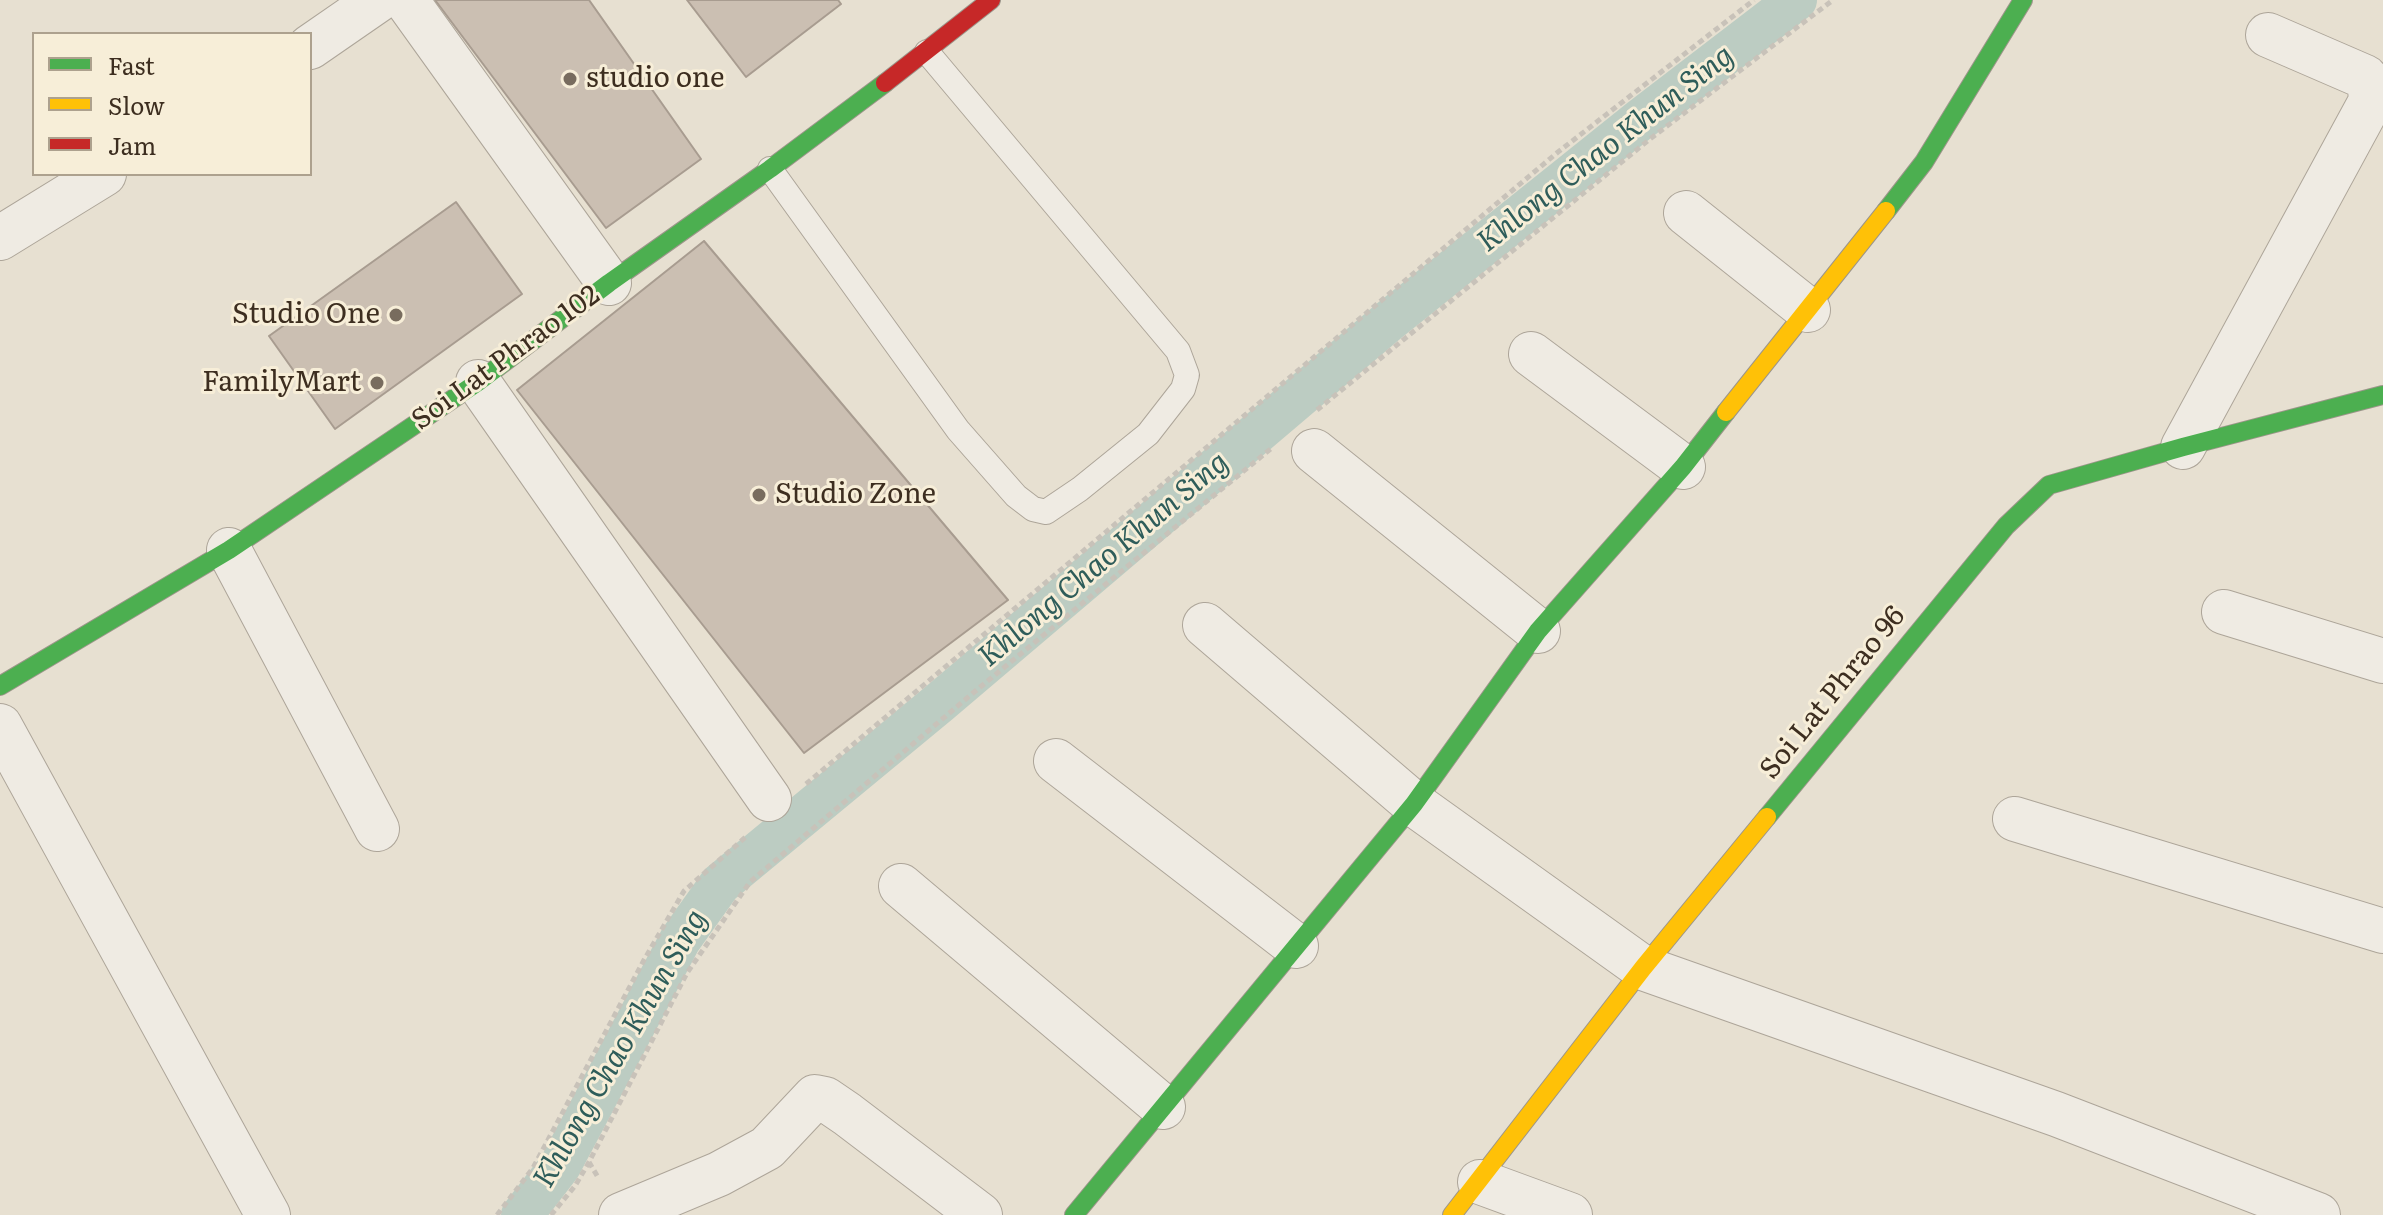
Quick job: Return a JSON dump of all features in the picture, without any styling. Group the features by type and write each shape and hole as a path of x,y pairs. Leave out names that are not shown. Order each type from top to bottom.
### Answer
{"street":[{"path":"312,46 378,0"},
{"path":"406,0 609,283"},
{"name":"Soi Lat Phrao 102","path":"0,686 229,550 478,382 609,283 770,169 927,52 991,0"},
{"path":"1074,1215 1414,804 1538,631 1683,467 1924,162 2023,0"},
{"path":"2183,447 2371,101 2365,77 2268,35"},
{"path":"0,238 101,176"},
{"path":"1686,213 1808,310"},
{"path":"1531,354 1683,467"},
{"path":"478,382 776,805"},
{"name":"Soi Lat Phrao 96","path":"1452,1215 1643,968 2006,526 2049,485 2383,395"},
{"path":"1303,435 1538,631"},
{"path":"229,550 377,829"},
{"path":"2224,612 2383,661"},
{"path":"1205,625 1414,804 1643,968 2056,1114 2318,1215"},
{"path":"0,726 268,1215"},
{"path":"1056,761 1296,946"},
{"path":"2015,819 2383,931"},
{"path":"901,886 1163,1107"},
{"path":"621,1215 719,1174 767,1148 815,1097 825,1099 847,1114 980,1215"},
{"path":"1480,1182 1570,1215"}],"lane":[{"path":"770,169 958,430 1016,496 1033,509 1046,512 1080,489 1148,434 1183,389 1187,375 1178,351 927,52"}],"path":[{"path":"497,1215 533,1168 684,891 776,805 1308,360 1558,152 1754,0"},
{"path":"551,1215 575,1186 589,1162 687,973 750,882 973,693 1303,435 1650,139 1833,0"}],"building":[{"name":"studio one","path":"435,0 589,0 701,159 606,228"},
{"name":"Studio One","path":"687,0 838,0 841,4 746,77"},
{"name":"Studio One","path":"456,202 522,294 335,429 269,336"},
{"name":"Studio Zone","path":"704,241 1008,600 804,753 517,390"}],"waterway":[{"name":"Khlong Chao Khun Sing","path":"522,1215 560,1166 680,940 720,884 939,703 1390,320 1641,119 1796,0"}],"traffic: fast":[{"path":"1886,211 1924,162 2023,0"},
{"path":"0,686 229,550 478,382 885,83"},
{"path":"1767,817 2006,526 2049,485 2383,395"},
{"path":"1074,1215 1414,804 1538,631 1683,467 1726,412"}],"traffic: slow":[{"path":"1726,412 1886,211"},
{"path":"1452,1215 1643,968 1767,817"}],"traffic: jam":[{"path":"885,83 991,0"}],"place":[{"name":"studio one","path":"570,79"},
{"name":"Studio One","path":"396,315"},
{"name":"FamilyMart","path":"377,383"},
{"name":"Studio Zone","path":"759,495"}]}
